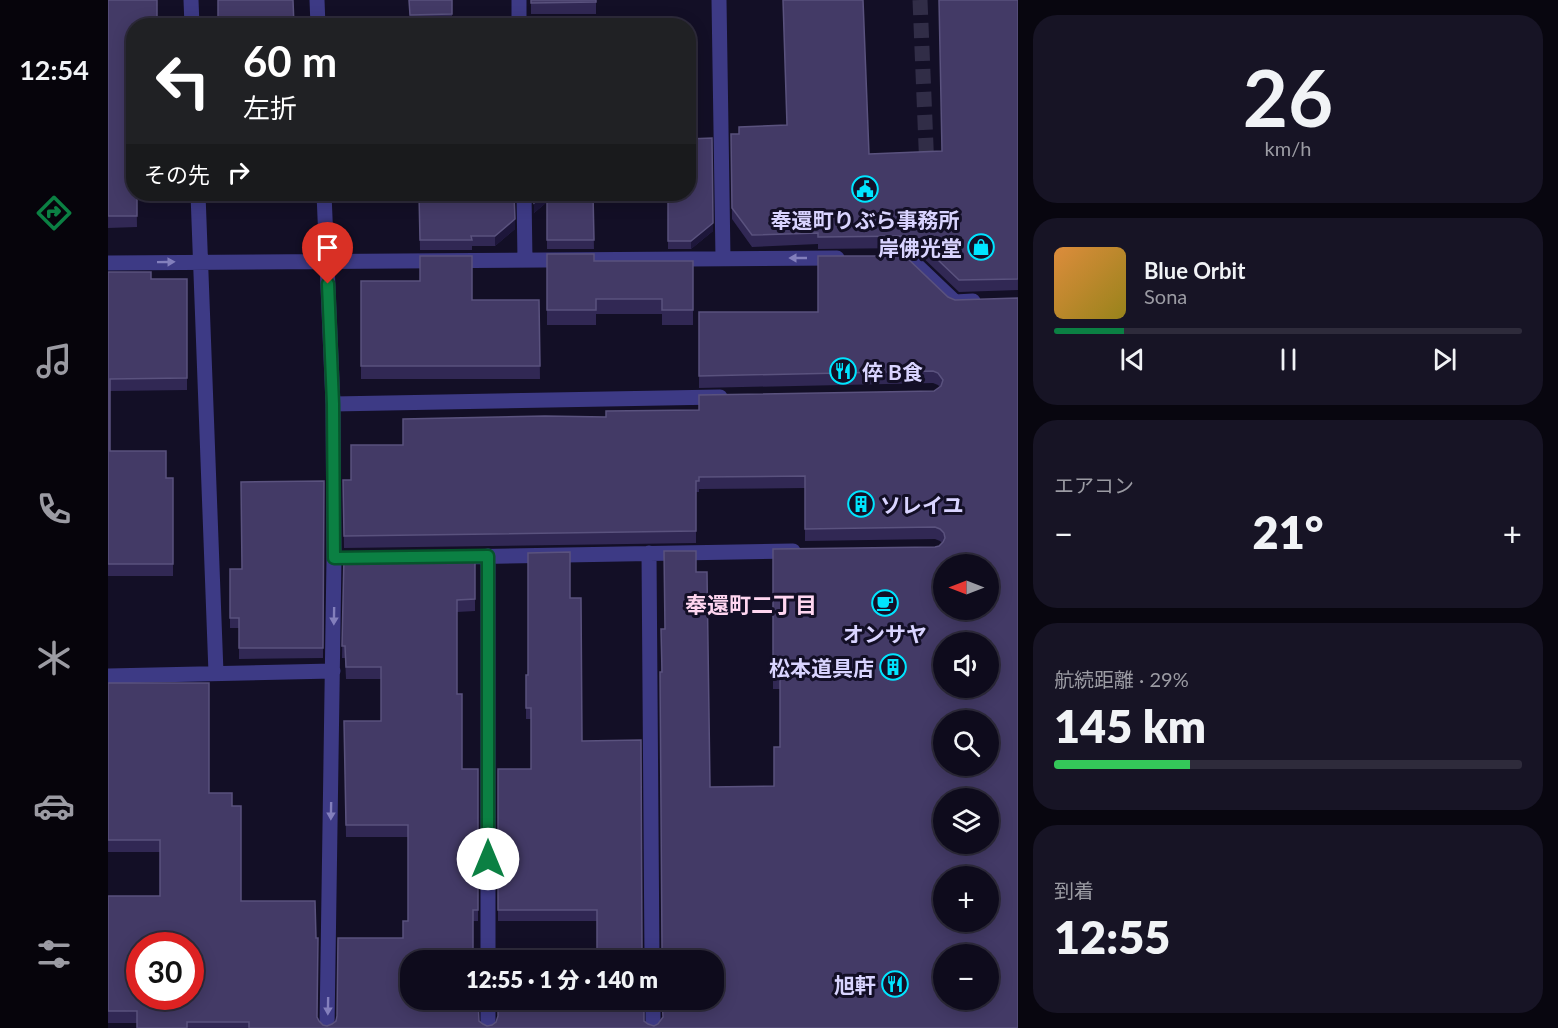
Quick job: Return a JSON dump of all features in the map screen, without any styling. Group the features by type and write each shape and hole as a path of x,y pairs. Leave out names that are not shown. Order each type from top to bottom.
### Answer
{"street":[{"path":"191,0 192,18"},
{"path":"317,0 318,18"},
{"path":"519,0 519,18"},
{"path":"719,0 723,258"},
{"path":"198,201 216,673"},
{"path":"324,201 340,558 333,671 327,1028"},
{"path":"524,201 525,260"},
{"path":"108,263 851,258"},
{"path":"874,258 909,258 956,302 987,301"},
{"path":"333,404 733,397"},
{"path":"440,557 808,551"},
{"path":"649,553 652,950"},
{"path":"488,556 488,950"},
{"path":"108,676 333,671"},
{"path":"488,1010 488,1028"},
{"path":"653,1010 653,1028"}],"building":[{"path":"108,0 157,0 157,18 126,18 126,201 137,201 137,216 108,216"},
{"path":"218,0 293,0 294,18 218,18"},
{"path":"409,0 452,0 452,14 410,15"},
{"path":"531,0 596,0 596,2 531,3"},
{"path":"783,0 863,0 869,154 942,151 939,0 1018,0 1018,279 959,280 916,239 909,236 818,237 818,233 752,235 732,208 731,134 739,134 739,127 787,125"},
{"path":"712,138 713,223 691,241 668,241 668,201 696,201 696,139"},
{"path":"419,201 514,201 515,219 495,236 471,236 472,240 420,240"},
{"path":"547,201 593,201 594,240 547,240"},
{"path":"547,254 594,254 594,261 693,261 693,310 662,310 662,299 596,299 596,310 547,310"},
{"path":"420,256 472,256 472,300 539,300 540,366 361,366 361,281 420,281"},
{"path":"818,256 905,256 948,297 955,300 1018,298 1018,1028 249,1028 249,1022 187,1022 187,1028 137,1028 137,1011 108,1011 108,896 160,896 160,840 108,840 108,683 209,683 209,793 232,793 232,806 241,806 241,901 315,901 316,938 318,938 317,1017 323,1025 327,1026 336,1021 337,1016 338,938 403,938 403,921 408,921 408,825 346,825 344,721 381,721 381,667 346,667 345,646 342,646 344,556 475,554 475,599 457,600 457,694 462,694 462,769 478,769 478,910 473,910 473,950 400,950 400,1010 478,1010 479,1021 487,1026 496,1022 498,1010 644,1010 644,1021 654,1026 663,1017 663,1010 724,1010 724,950 661,950 660,672 662,672 661,629 665,629 664,551 696,551 696,572 707,572 710,787 774,786 774,747 780,747 780,677 773,677 773,549 935,547 943,542 944,533 935,527 805,529 805,476 699,477 699,481 696,481 696,531 344,536 343,480 351,480 351,445 403,445 403,419 606,417 606,411 699,410 699,395 934,391 941,386 943,380 938,373 933,371 699,376 699,312 818,312"},
{"path":"108,272 151,272 151,279 187,279 187,378 110,379 110,451 166,451 166,478 173,478 173,564 108,564"},
{"path":"324,481 323,648 239,648 239,618 230,618 230,569 242,569 241,482"},
{"path":"570,552 570,598 581,598 582,741 641,740 642,950 597,950 597,910 498,910 498,769 531,769 531,708 526,708 528,553"}],"tunnel":[{"path":"920,0 927,170"}],"place":[{"name":"奉還町りぶら事務所","path":"865,189"},
{"name":"岸佛光堂","path":"981,247"},
{"name":"倅 B食","path":"843,371"},
{"name":"ソレイユ","path":"861,504"},
{"name":"オンサヤ","path":"885,603"},
{"name":"松本道具店","path":"893,667"},
{"name":"旭軒","path":"895,984"}],"district":[{"name":"奉還町二丁目","path":"751,604"}],"route":[{"path":"328,284 333,404 334,558 488,556 488,859"}]}
